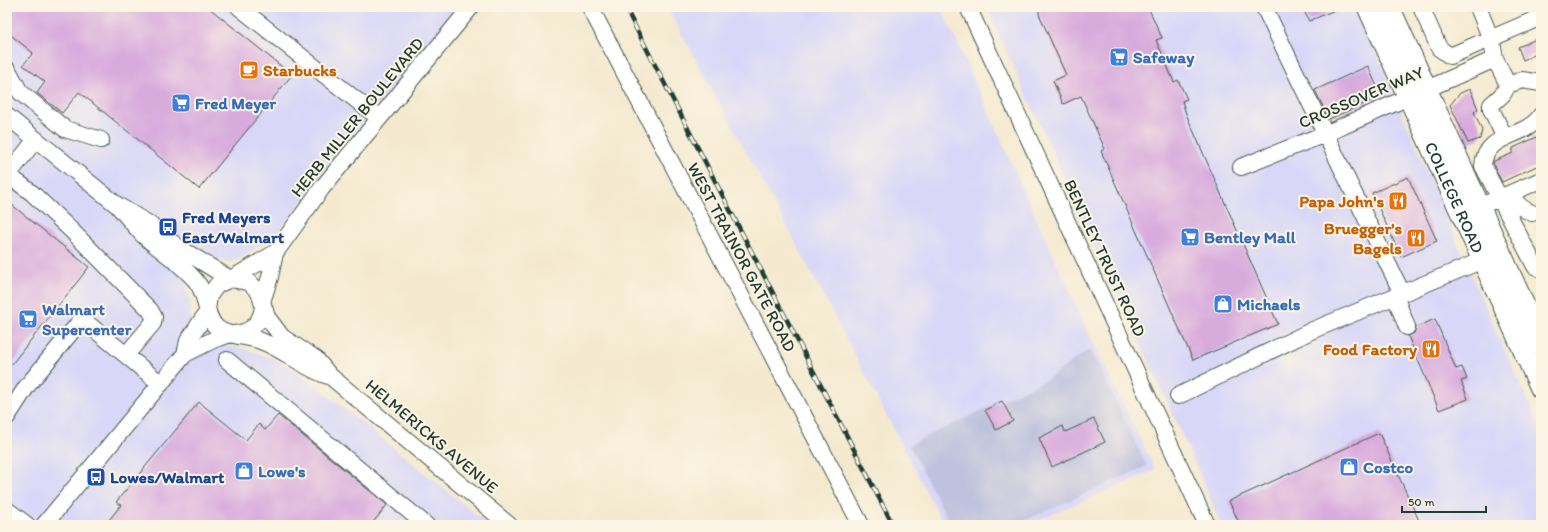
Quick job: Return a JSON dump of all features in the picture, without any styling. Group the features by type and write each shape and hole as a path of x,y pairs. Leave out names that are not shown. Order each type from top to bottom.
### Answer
{"main road":[{"name":"COLLEGE ROAD","path":"1368,7 1479,206 1541,343"},
{"name":"COLLEGE ROAD","path":"1389,7 1417,93 1483,260 1541,388"}],"street":[{"path":"239,7 379,118"},
{"name":"HERB MILLER BOULEVARD","path":"44,525 185,354 188,341 208,310 209,296 212,290 217,285 231,279 275,253 322,188 471,7"},
{"name":"WEST TRAINOR GATE ROAD","path":"590,7 861,525"},
{"name":"BENTLEY TRUST ROAD","path":"968,7 1207,525"},
{"path":"1264,7 1325,134 1399,295 1407,327"},
{"path":"1421,7 1439,48 1446,55 1450,56 1541,17"},
{"path":"1478,7 1491,39 1495,59 1508,85"},
{"name":"CROSSOVER WAY","path":"1241,167 1325,134 1495,59"},
{"path":"8,70 20,92 65,129 101,140"},
{"path":"1505,138 1491,109 1491,105 1503,94 1508,85 1522,80 1541,83"},
{"path":"1532,213 1521,209 1505,195 1483,166 1483,158 1485,152 1494,143 1534,124 1541,115"},
{"name":"HELMERICKS AVENUE","path":"7,116 117,205 149,224 178,247 231,279 249,282 259,292 267,317 282,337 316,359 330,376 499,522"},
{"path":"36,139 8,175 32,193 72,231 150,310 154,317 153,323 126,355"},
{"path":"1479,206 1541,181"},
{"path":"1505,195 1534,266 1541,269"},
{"name":"HELMERICKS AVENUE","path":"117,205 142,234 172,258 196,282 203,294 213,324 219,329 266,344 297,360 313,371 330,376"},
{"name":"HERB MILLER BOULEVARD","path":"185,354 232,334 246,332 257,324 262,311 262,303 270,277 275,253"},
{"path":"1178,396 1313,330 1483,260"},
{"path":"7,418 27,386 82,319 161,384"},
{"path":"227,360 426,525"},
{"path":"7,510 27,525"}],"shaded area":[{"path":"7,7 457,7 276,235 237,260 230,262 217,260 204,263 185,286 190,300 190,316 223,346 244,348 281,362 313,383 489,525 7,525"},
{"path":"667,7 941,7 1086,328 1155,470 1027,525 944,525 790,232"},
{"path":"986,7 1357,7 1479,293 1541,430 1541,525 1221,525 1194,461"},
{"path":"1090,349 1147,466 1015,525 951,525 909,445 1048,379"}],"building":[{"name":"Fred Meyer","path":"7,7 208,7 292,75 199,189 79,92 62,113 37,93 45,82 23,65 33,53 7,32"},
{"name":"Bentley Mall","path":"1039,7 1148,7 1162,38 1156,40 1174,82 1178,80 1187,99 1182,101 1186,114 1278,324 1193,360 1101,151 1105,149 1081,96 1063,104 1053,81 1066,75 1039,14"},
{"path":"1313,7 1342,7 1309,21 1304,11"},
{"path":"1541,37 1541,52 1523,60 1518,47"},
{"path":"1368,66 1381,96 1329,119 1315,90"},
{"path":"1470,89 1478,109 1474,112 1482,130 1480,139 1468,143 1450,105 1460,93"},
{"path":"1541,135 1541,164 1502,182 1493,164 1494,161 1513,153 1513,148"},
{"path":"1408,177 1437,241 1401,257 1372,193"},
{"name":"Walmart Supercenter","path":"7,201 89,267 7,370"},
{"name":"Food Factory","path":"1435,319 1456,369 1462,367 1467,379 1461,381 1468,399 1439,410 1408,336 1414,333 1416,327"},
{"path":"1002,401 1013,421 996,430 985,410"},
{"name":"Lowe's","path":"199,402 246,440 259,424 265,430 278,415 387,505 371,525 105,525 121,505 116,502"},
{"path":"1094,419 1105,442 1052,467 1039,438 1063,426 1065,432"},
{"name":"Costco","path":"1379,433 1421,525 1240,525 1229,501"}],"railway":[{"path":"625,7 893,525"}],"place":[{"name":"Safeway","path":"1119,57"},
{"name":"Starbucks","path":"249,70"},
{"name":"Fred Meyer","path":"181,103"},
{"name":"Papa John's","path":"1398,201"},
{"name":"Fred Meyers East/Walmart","path":"168,227"},
{"name":"Bentley Mall","path":"1190,237"},
{"name":"Bruegger's Bagels","path":"1416,238"},
{"name":"Michaels","path":"1223,304"},
{"name":"Walmart Supercenter","path":"28,319"},
{"name":"Food Factory","path":"1431,349"},
{"name":"Costco","path":"1349,467"},
{"name":"Lowe's","path":"244,471"},
{"name":"Lowes/Walmart","path":"96,477"}]}
